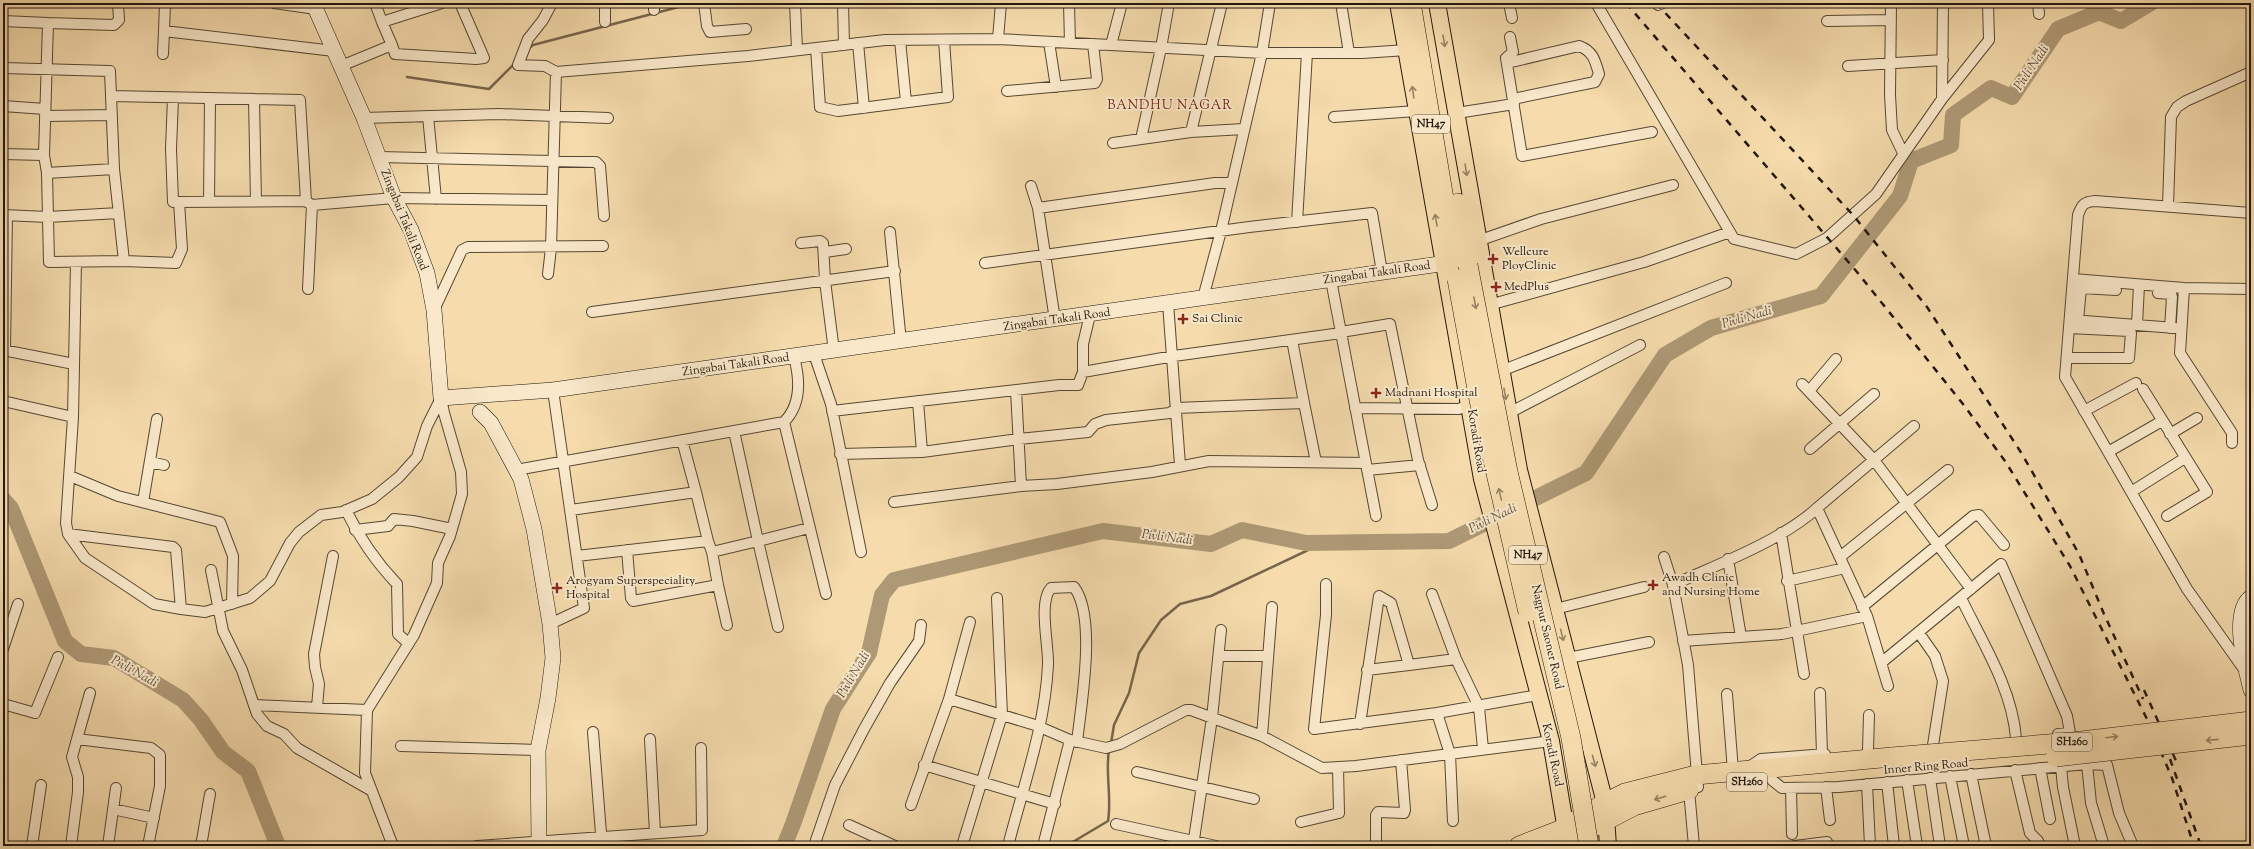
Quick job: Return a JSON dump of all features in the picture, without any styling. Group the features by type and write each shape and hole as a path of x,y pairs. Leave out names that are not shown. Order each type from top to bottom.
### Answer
{"highway":[{"name":"Nagpur Saoner Road","path":"1411,3 1508,472 1571,738 1589,846"},
{"name":"Nagpur Saoner Road","path":"1423,3 1463,255 1479,400 1572,800 1568,841"},
{"name":"Inner Ring Road","path":"1606,811 1634,806 1695,784 1739,771 1895,772 2073,742 2251,721"},
{"name":"Inner Ring Road","path":"1695,784 1895,772 2106,752 2251,735"},
{"name":"SH260","path":"1519,846 1568,841 1606,811"}],"main road":[{"name":"Koradi Road","path":"1398,3 1416,111 1463,255 1470,404 1482,479 1501,552 1511,583 1538,695 1551,741 1568,841"},
{"path":"1438,3 1457,113 1463,255 1489,305 1519,470 1600,785 1606,811 1608,846"},
{"path":"1511,583 1545,571"},
{"path":"1562,799 1600,785"}],"street":[{"path":"3,21 114,25 118,20 118,3"},
{"path":"163,54 165,3"},
{"path":"274,3 315,6"},
{"path":"375,3 395,54 476,59 484,58 460,3"},
{"path":"382,22 442,3"},
{"path":"552,3 543,20 528,39 518,65 545,66 556,72 900,40 998,40 1307,53 1349,53 1407,50"},
{"path":"605,3 605,22"},
{"path":"794,3 797,50"},
{"path":"843,3 844,45"},
{"path":"998,40 1001,3"},
{"path":"1069,3 1070,43"},
{"path":"1111,45 1122,3"},
{"path":"1140,139 1161,48 1169,3"},
{"path":"1191,132 1222,3"},
{"path":"1203,298 1222,230 1262,52 1270,3"},
{"path":"1342,3 1349,53"},
{"path":"1509,3 1512,18"},
{"path":"1596,3 1734,239 1796,254 1827,238 1876,194 1903,153 1942,99 1989,40 1988,3"},
{"path":"1891,3 1892,130 1903,153"},
{"path":"1942,99 1943,3"},
{"path":"2038,3 2039,14"},
{"name":"Zingabai Takali Road","path":"315,6 364,118 394,198 411,230 427,273 434,310 441,398 553,390 794,357 1331,280 1382,272 1463,255"},
{"path":"705,7 707,26 710,32 746,29"},
{"path":"1827,21 1891,20"},
{"path":"48,23 45,69 44,155 47,173 49,262 176,262 182,249 179,202"},
{"path":"164,31 334,51"},
{"path":"1510,37 1513,52 1506,58 1522,156 1652,132"},
{"path":"900,40 906,102"},
{"path":"816,48 820,107 838,111 948,97 944,40"},
{"path":"1049,42 1056,87"},
{"path":"858,43 864,108"},
{"path":"1008,91 1095,83 1098,79 1093,44"},
{"path":"341,66 392,45"},
{"path":"1457,113 1513,102 1595,82 1599,74 1594,56 1587,49 1579,46 1507,63"},
{"path":"1297,222 1307,53"},
{"path":"1848,66 1942,60"},
{"path":"3,68 110,71 114,169 124,261"},
{"path":"548,274 551,248 551,200 556,72"},
{"path":"2168,206 2171,117 2177,107 2186,101 2251,72"},
{"path":"111,96 300,100 309,203 308,289"},
{"path":"173,98 171,149 173,202 256,201 309,203 394,198 551,200"},
{"path":"209,202 210,98"},
{"path":"254,99 256,201"},
{"path":"3,106 45,112 112,115"},
{"path":"1334,117 1416,111"},
{"path":"364,118 499,114 608,118"},
{"path":"428,116 436,199"},
{"path":"1113,143 1191,132 1244,129"},
{"path":"3,154 44,155"},
{"path":"379,158 553,160 596,162 600,166 604,216"},
{"path":"47,173 114,169"},
{"path":"1038,208 1215,183 1232,183"},
{"path":"1463,255 1541,219 1673,185"},
{"path":"1031,186 1038,208 1055,320"},
{"path":"2072,323 2073,279 2078,215 2082,205 2086,201 2251,213"},
{"path":"74,364 4,350 5,215 48,217 119,213"},
{"path":"985,263 1222,230 1372,213 1382,272"},
{"path":"890,232 896,271 901,342"},
{"path":"1489,305 1644,262 1730,232"},
{"path":"801,243 820,241 823,243 825,252 825,281 834,351"},
{"path":"434,310 462,250 468,247 551,248 602,246"},
{"path":"825,252 846,249"},
{"path":"76,262 70,476 66,523 68,534 85,558 154,604 205,612 250,598 270,581 290,543 299,532 321,515 346,510 372,499 399,477 417,457 427,426 441,398"},
{"path":"592,312 896,271"},
{"path":"2073,279 2171,294 2170,328"},
{"path":"1331,280 1376,516"},
{"path":"1501,371 1726,283"},
{"path":"2246,672 2187,589 2065,377 2066,358 2072,323 2081,288 2251,288"},
{"path":"2136,325 2139,288"},
{"path":"2184,288 2180,353 2232,433 2232,443"},
{"path":"1168,303 1174,356 1180,465"},
{"path":"832,410 1016,390 1078,385 1082,372 1083,344 1090,315"},
{"path":"2072,323 2136,325 2182,329"},
{"path":"2066,358 2129,358 2131,333 2129,330 2072,323"},
{"path":"1082,372 1174,356 1292,340 1390,324 1420,465 1432,505"},
{"path":"1292,340 1316,462"},
{"path":"1509,413 1640,345"},
{"path":"814,354 832,410 861,552"},
{"path":"516,470 784,422 791,415 798,395 800,377 794,357"},
{"path":"1836,359 1806,387 1874,460 1908,503 1971,589"},
{"path":"2084,410 2139,386 2207,492 2167,516"},
{"path":"550,624 584,608 553,390"},
{"path":"1016,390 1020,486"},
{"path":"1810,449 1874,394"},
{"path":"475,395 484,427 513,481 540,616 544,655 531,790 538,839"},
{"path":"393,846 365,773 367,710 408,643 437,584 438,563 452,529 462,494 460,472 441,398"},
{"path":"3,401 72,417"},
{"path":"918,401 922,452"},
{"path":"840,454 922,452 1018,438 1088,432 1095,424 1106,420 1170,413 1176,408 1304,403"},
{"path":"1355,408 1459,409 1470,404"},
{"path":"480,412 491,423 521,479 534,529 550,624 553,658 548,698 534,750"},
{"path":"2170,434 2197,418"},
{"path":"143,502 157,419"},
{"path":"784,422 826,594"},
{"path":"2108,452 2162,422"},
{"path":"1673,585 1781,533 1805,519 1914,426"},
{"path":"734,430 778,626"},
{"path":"682,440 712,552 727,624"},
{"path":"2131,492 2185,458"},
{"path":"894,502 1020,486 1073,482 1152,472 1180,465 1209,461 1316,462 1367,467 1420,465"},
{"path":"150,462 164,465"},
{"path":"1840,557 1948,470"},
{"path":"70,476 118,496 220,522 233,556 232,604"},
{"path":"571,510 696,492"},
{"path":"1817,508 1866,616 1888,686"},
{"path":"346,510 355,530 382,569 397,584 398,634 408,643"},
{"path":"1862,607 1974,516 1979,515 2004,544"},
{"path":"355,530 388,526 394,519 413,521 452,529"},
{"path":"712,552 809,528"},
{"path":"1781,533 1787,581 1804,674"},
{"path":"68,534 173,547 176,550 181,609"},
{"path":"577,556 708,541"},
{"path":"627,550 631,598 633,601 718,585"},
{"path":"317,707 319,684 314,654 333,556"},
{"path":"1664,557 1673,585 1688,665 1695,784 1694,846"},
{"path":"1728,559 1741,637"},
{"path":"1727,694 1739,771 1761,759 2070,733 2067,716 2001,564 1919,633 1881,662"},
{"path":"1787,581 1844,568"},
{"path":"211,570 223,631 242,670 257,714 267,726 284,734 297,748 372,791"},
{"path":"1326,584 1326,614 1314,730 1479,707 1538,695"},
{"path":"1008,846 1021,793 1040,728 1048,665 1046,593 1050,588 1074,587 1079,593 1086,637 1085,675 1074,741 1054,804 1043,846"},
{"path":"1555,609 1644,587"},
{"path":"1432,594 1456,659 1479,707 1483,749"},
{"path":"1360,724 1379,596 1391,603 1409,665"},
{"path":"2251,597 2240,618 2246,672 2251,690"},
{"path":"962,846 1002,714 997,598"},
{"path":"1961,598 2000,678 2015,721 2016,738"},
{"path":"3,649 18,604"},
{"path":"1262,736 1272,607"},
{"path":"1683,641 1796,632 1866,616"},
{"path":"910,805 949,699 970,622"},
{"path":"814,846 835,785 890,683 919,641 921,625"},
{"path":"1193,844 1200,785 1212,718 1220,656 1221,630"},
{"path":"1919,633 1935,656 1943,680 1933,745"},
{"path":"1568,658 1649,642"},
{"path":"1220,656 1268,656"},
{"path":"3,704 35,713 58,657"},
{"path":"1367,670 1456,659"},
{"path":"71,846 78,781 72,758 90,693"},
{"path":"1820,693 1822,754"},
{"path":"949,699 1002,714 1074,741 1106,748 1120,744 1186,710 1191,710 1262,736 1322,768 1401,760 1551,741"},
{"path":"254,705 367,710"},
{"path":"1437,713 1450,754 1453,821"},
{"path":"1868,750 1869,715"},
{"path":"593,732 602,841"},
{"path":"77,739 151,748 156,750 160,755 160,786 148,846"},
{"path":"650,739 655,833"},
{"path":"401,746 534,750"},
{"path":"477,846 538,839 602,841 655,833 702,830 701,748"},
{"path":"1376,846 1376,815 1378,812 1404,813 1405,810 1401,760"},
{"path":"2086,764 2091,803 2104,846"},
{"path":"1772,780 1782,788 1826,787 1867,784 1895,772 1930,778 2086,764 2106,765 2120,813 2133,846"},
{"path":"924,765 1054,804"},
{"path":"2061,766 2063,787 2075,846"},
{"path":"1301,822 1339,813 1338,767"},
{"path":"2040,768 2050,819"},
{"path":"2015,770 2030,833 2038,841 2040,846"},
{"path":"1138,772 1200,785 1254,799"},
{"path":"1894,846 1895,772"},
{"path":"1895,772 1917,846"},
{"path":"1971,774 1986,846"},
{"path":"1950,776 1964,846"},
{"path":"1930,778 1940,846"},
{"path":"1867,784 1870,846"},
{"path":"32,846 41,785"},
{"path":"1826,787 1830,820"},
{"path":"108,846 116,788"},
{"path":"1790,788 1792,834"},
{"path":"201,846 210,794"},
{"path":"113,809 154,818"},
{"path":"1116,824 1193,844 1216,846"},
{"path":"849,825 895,846"},
{"path":"1795,846 1827,842"}],"waterway":[{"path":"528,49 533,45 694,3"},
{"name":"Pivli Nadi","path":"784,846 833,709 869,653 882,595 894,580 1103,531 1211,544 1242,530 1306,543 1449,541 1586,473 1665,355 1711,328 1821,296 1900,196 1911,161 1951,145 1953,115 1991,88 2012,97 2058,29 2099,12 2121,21 2151,3"},
{"path":"407,77 489,89 515,63"},
{"name":"Pivli Nadi","path":"3,499 11,508 65,641 81,654 114,658 183,700 201,720 223,752 248,771 278,846"},
{"path":"1111,743 1114,725 1129,693 1139,653 1161,620 1180,604 1211,596 1323,543"},
{"path":"1066,846 1108,821 1109,750"}],"railway":[{"path":"1626,3 1857,272 1963,404 2005,461 2070,566 2147,719 2172,778 2194,846"},
{"path":"1656,3 1853,215 1927,307 2022,454 2079,554 2104,614 2143,699"},
{"path":"2144,690 2177,763"},
{"path":"2170,759 2201,846"}],"place":[{"name":"Wellcure PloyClinic","path":"1493,259"},
{"name":"MedPlus","path":"1496,287"},
{"name":"Sai Clinic","path":"1183,319"},
{"name":"Madnani Hospital","path":"1376,393"},
{"name":"Awadh Clinic and Nursing Home","path":"1653,585"},
{"name":"Arogyam Superspeciality Hospital","path":"557,588"}],"district":[{"name":"BANDHU NAGAR","path":"1170,106"}]}
